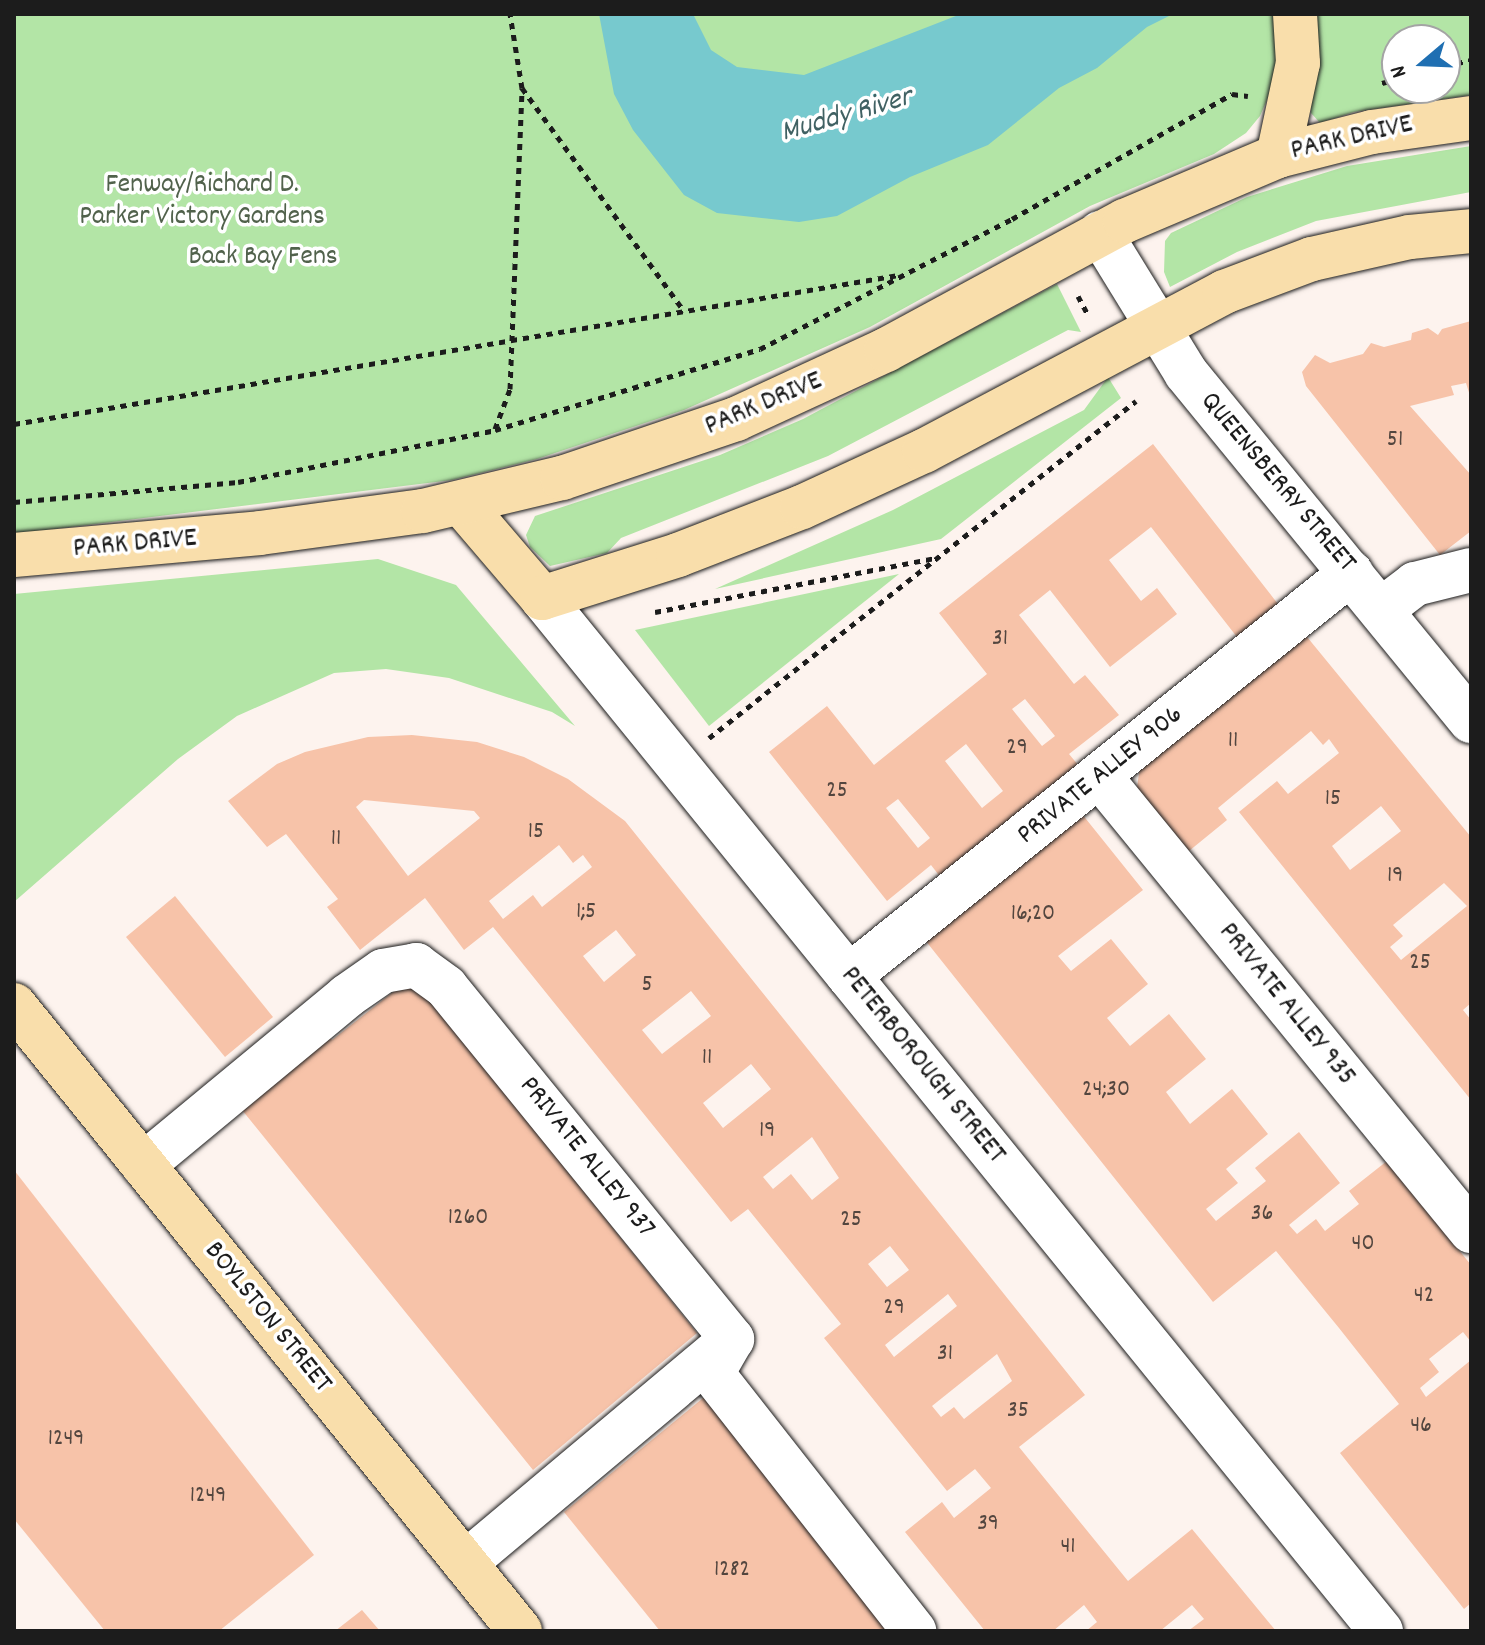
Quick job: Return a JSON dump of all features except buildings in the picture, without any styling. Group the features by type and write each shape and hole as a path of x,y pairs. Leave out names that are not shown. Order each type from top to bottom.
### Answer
{"main road":[{"path":"1278,156 1298,63 1295,14"},
{"name":"PARK DRIVE","path":"14,555 302,528 461,503 615,462 736,419 861,362 1100,233 1278,156 1372,132 1471,118"},
{"path":"542,598 678,555 802,507 924,451 1154,325 1312,259 1410,237 1471,231"},
{"name":"PETERBOROUGH STREET","path":"461,503 542,598"},
{"name":"BOYLSTON STREET","path":"19,1020 143,1165 520,1631"}],"street":[{"name":"QUEENSBERRY STREET","path":"1100,233 1186,373 1471,721"},
{"path":"1381,610 1415,584 1471,570"},
{"name":"PRIVATE ALLEY 906","path":"849,976 1101,778 1351,573"},
{"name":"PETERBOROUGH STREET","path":"542,598 1381,1631"},
{"name":"PRIVATE ALLEY 935","path":"1101,778 1471,1231"},
{"name":"PRIVATE ALLEY 937","path":"143,1165 347,996 383,971 416,965 446,987 732,1339"},
{"path":"465,1563 732,1339"},
{"path":"732,1339 712,1373 914,1631"}],"path":[{"path":"495,430 510,389 522,88 510,14"},
{"path":"522,88 684,311"},
{"path":"14,502 238,482 495,430 760,349 908,273 1232,94"},
{"path":"14,424 684,311 817,293 908,273"},
{"path":"1073,288 1091,320"},
{"path":"708,738 1136,401"},
{"path":"650,613 937,558"}],"green space":[{"name":"Back Bay Fens","path":"14,14 1278,14 1283,26 1273,86 1260,116 1246,133 1214,154 1090,206 870,327 684,410 537,459 452,480 14,534"},
{"path":"1309,14 1471,14 1471,95 1461,96 1461,24 1381,24 1381,104 1409,104 1354,112 1320,123 1311,113"},
{"path":"1471,146 1471,192 1316,221 1237,252 1170,287 1164,272 1165,241 1171,233 1247,197 1347,166"},
{"path":"1057,284 1081,332 1068,330 828,456 621,538 607,553 550,566 530,547 526,535 535,516 720,455 803,419"},
{"path":"1108,377 1121,398 941,539 715,589 893,510 1084,410"},
{"path":"378,559 456,585 575,726 552,712 449,678 386,669 334,673 237,716 178,759 14,902 14,594"},
{"path":"899,574 709,726 635,630"}],"water":[{"name":"Muddy River","path":"599,14 693,14 711,50 737,67 804,75 961,14 1173,14 1147,27 1097,68 1059,88 988,145 910,177 837,216 799,222 717,213 684,195 633,130 614,94"}],"park label":[{"name":"Fenway/Richard D. Parker Victory Gardens","path":"202,202"}]}
